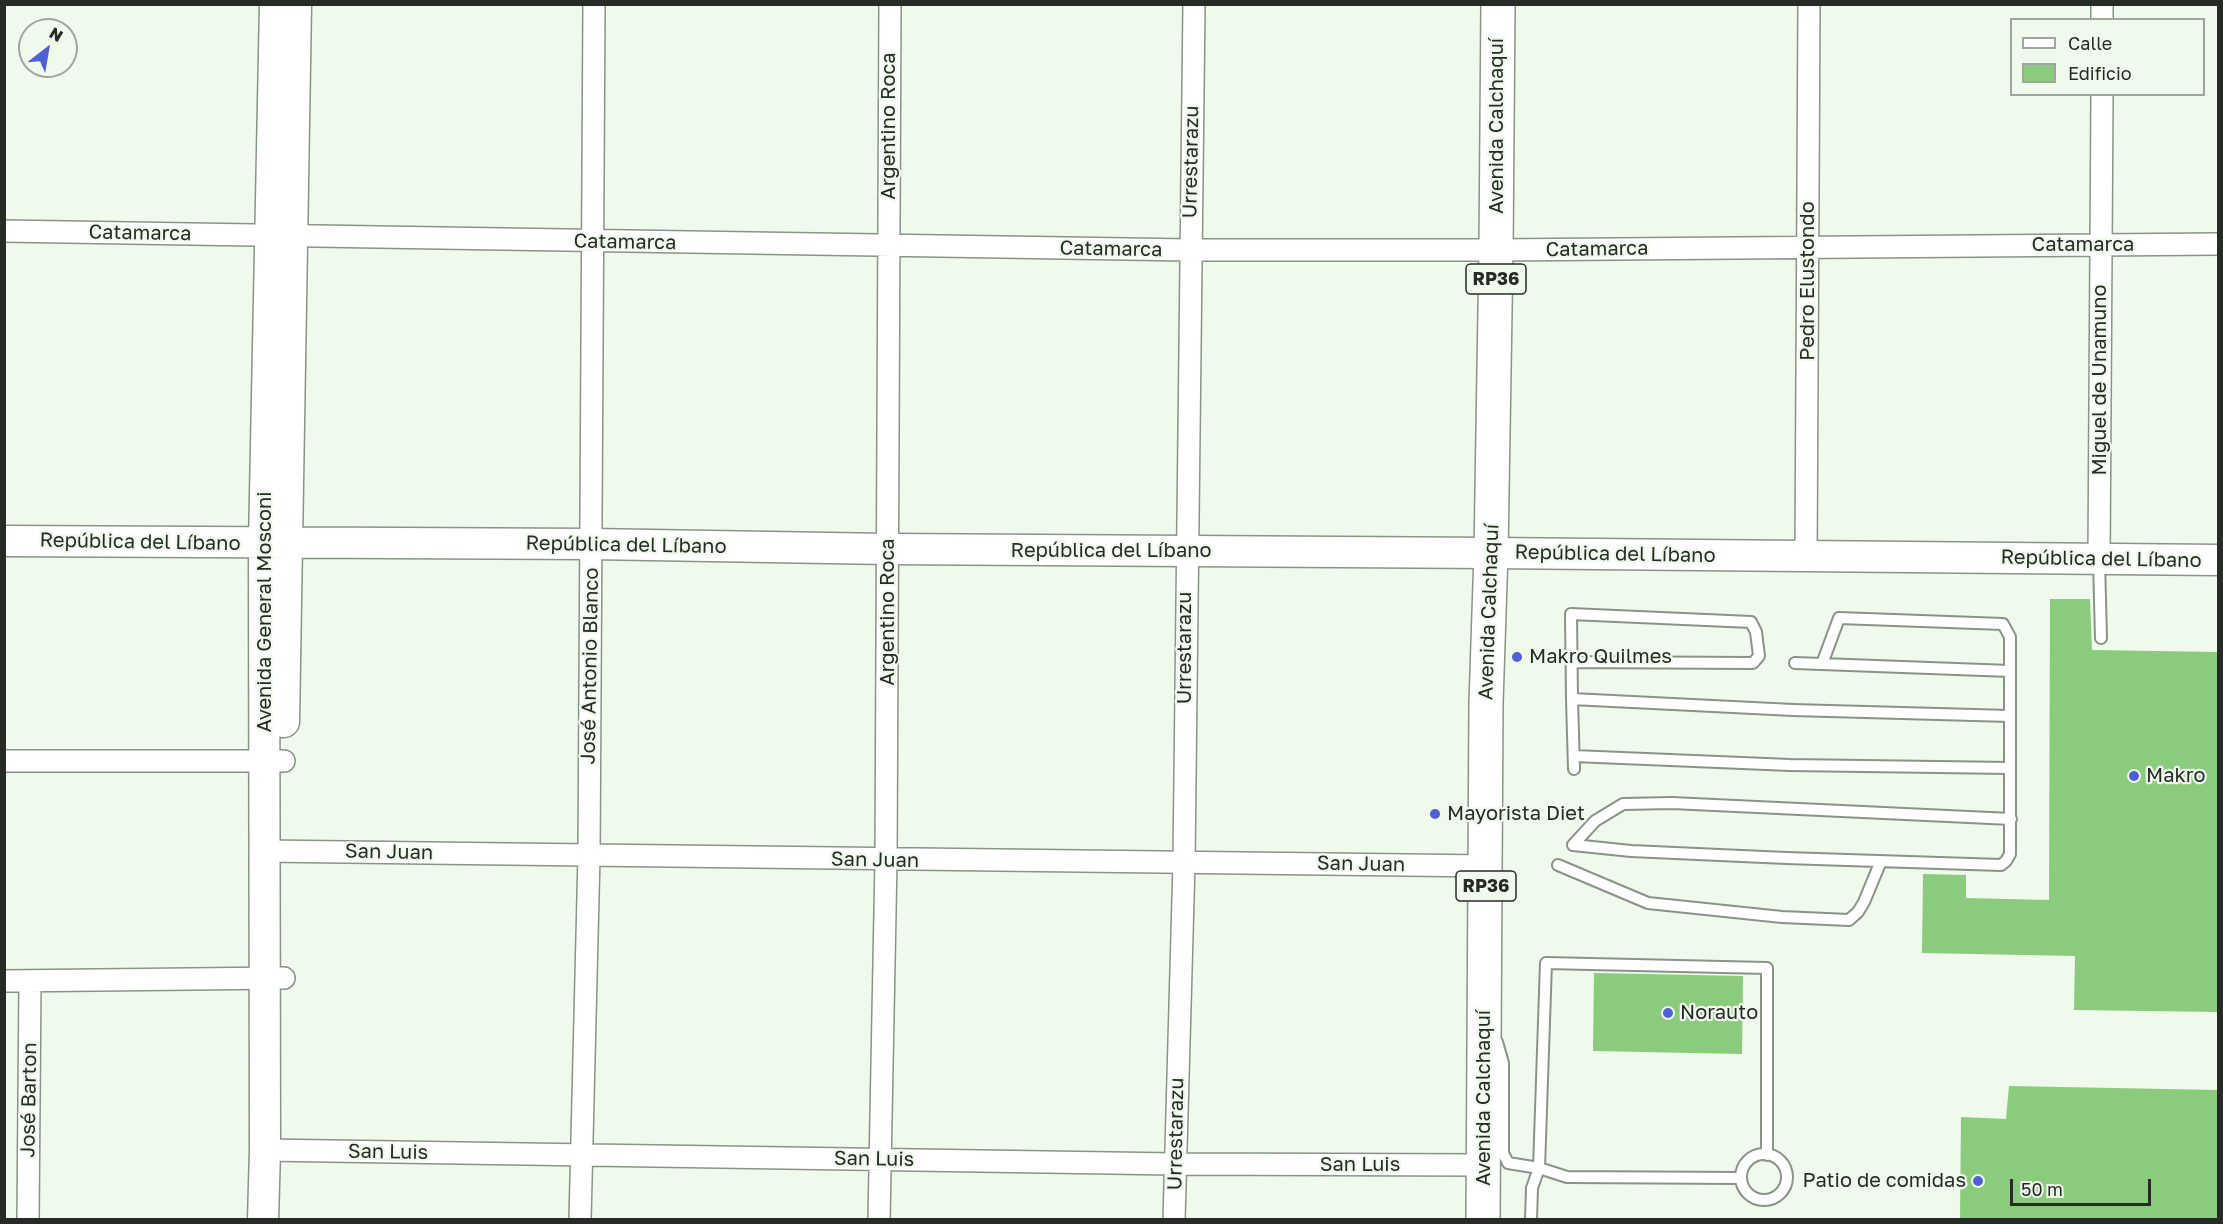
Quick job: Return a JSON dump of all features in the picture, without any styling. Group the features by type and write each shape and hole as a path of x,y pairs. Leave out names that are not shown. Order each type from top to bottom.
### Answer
{"main road":[{"name":"Avenida Calchaquí","path":"1483,1220 1487,866 1486,703 1491,552 1498,4"}],"street":[{"name":"Avenida General Mosconi","path":"275,4 281,236"},
{"name":"Avenida General Mosconi","path":"282,1220 274,1150 275,543 281,236 296,4"},
{"name":"José Antonio Blanco","path":"580,1220 588,856 594,4"},
{"name":"Argentino Roca","path":"879,1220 886,860 890,4"},
{"name":"Urrestarazu","path":"1174,1220 1184,863 1189,250 1194,4"},
{"name":"Pedro Elustondo","path":"1806,557 1809,4"},
{"name":"Miguel de Unamuno","path":"2099,558 2102,96"},
{"name":"Catamarca","path":"4,231 889,247 1189,250 2218,244"},
{"name":"República del Líbano","path":"4,541 591,544 1186,552 1491,552 2218,560"},
{"path":"4,761 274,761"},
{"name":"San Juan","path":"274,851 1487,866"},
{"path":"4,981 274,978"},
{"name":"José Barton","path":"28,1220 30,981"},
{"name":"Avenida General Mosconi","path":"263,1220 274,1150"},
{"name":"San Luis","path":"274,1150 1175,1164 1483,1165"}],"lane":[{"path":"2099,558 2101,638"},
{"path":"1572,662 1753,663 1759,656 1756,632 1751,622 1571,614 1574,769"},
{"path":"1822,664 1839,618 2003,624 2010,637 2010,671 2010,716 2010,768 2010,819 2010,854 2006,861 2001,865 1881,861 1631,851 1573,845 1595,821 1623,804 1718,805 2010,819"},
{"path":"1795,663 2010,671"},
{"path":"1572,699 1792,710 2010,716"},
{"path":"1574,756 1790,765 2010,768"},
{"path":"1558,865 1648,903 1782,917 1849,920 1864,902 1881,861"},
{"path":"1531,1220 1532,1188 1539,1168 1546,963 1767,968 1767,1155"},
{"path":"1485,1007 1503,1062 1503,1153 1508,1163 1539,1168 1567,1177 1741,1178"},
{"path":"1759,1155 1767,1155 1774,1157 1784,1167 1786,1181 1781,1192 1770,1199 1757,1199 1746,1191 1741,1178 1746,1164 1759,1155"}],"building":[{"name":"Makro","path":"2050,599 2090,599 2092,650 2218,652 2218,1012 2074,1010 2075,956 1922,953 1923,874 1966,875 1966,898 2049,900"},
{"name":"Norauto","path":"1594,973 1743,976 1742,1054 1593,1051"},
{"path":"2009,1086 2218,1090 2218,1220 1960,1220 1961,1117 2006,1119"}],"place":[{"name":"Makro Quilmes","path":"1517,657"},
{"name":"Makro","path":"2134,776"},
{"name":"Mayorista Diet","path":"1435,814"},
{"name":"Norauto","path":"1668,1013"},
{"name":"Patio de comidas","path":"1978,1181"}]}
